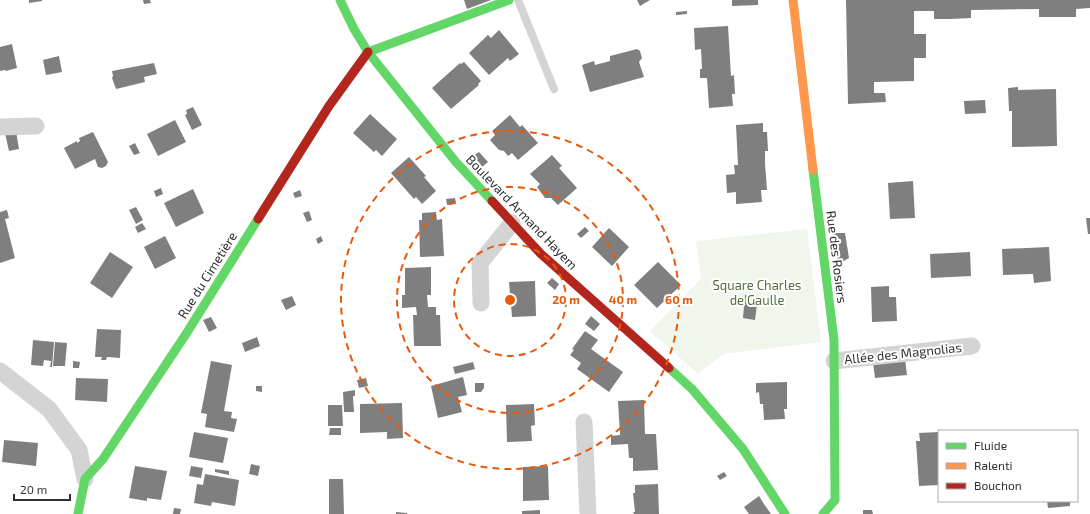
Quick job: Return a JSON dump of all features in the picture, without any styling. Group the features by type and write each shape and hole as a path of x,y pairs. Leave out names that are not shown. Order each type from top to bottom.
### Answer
{"street":[{"name":"Boulevard Armand Hayem","path":"340,0 354,29 368,52 455,161 542,254 692,388 743,449 785,514"},
{"path":"368,52 509,0"},
{"name":"Rue des Rosiers","path":"794,0 834,340 835,500 823,514"},
{"name":"Rue du Cimetière","path":"85,479 103,459 186,334 329,106 368,52"},
{"path":"0,127 36,126"},
{"path":"481,303 480,263 512,223"},
{"name":"Allée des Magnolias","path":"834,361 972,346"},
{"path":"0,371 49,409 78,450 85,479 78,514"},
{"path":"584,422 588,514"}],"lane":[{"path":"518,0 554,89"}],"green space":[{"name":"Square Charles de Gaulle","path":"807,229 821,342 723,354 698,374 650,331 701,279 696,241"}],"building":[{"path":"29,0 42,0 42,1 29,3"},
{"path":"143,0 150,0 151,3 144,4"},
{"path":"464,0 491,0 467,9"},
{"path":"637,0 650,0 640,6"},
{"path":"732,0 758,0 758,5 732,6"},
{"path":"846,0 1090,0 1090,8 1076,9 1076,17 1039,17 1039,9 971,10 971,18 934,19 934,11 914,11 914,34 926,34 926,58 914,58 914,81 874,82 874,93 885,93 886,102 848,104"},
{"path":"687,11 687,14 676,15 676,12"},
{"path":"728,26 731,76 734,75 735,94 732,94 733,106 709,108 707,78 700,78 700,69 702,69 701,49 695,50 694,28"},
{"path":"499,30 519,54 510,61 508,58 489,75 469,53 488,35 491,38"},
{"path":"12,44 17,68 0,71 0,47"},
{"path":"637,49 640,51 642,58 639,62 644,77 590,92 582,65 594,61 595,65 610,61 610,56"},
{"path":"59,56 62,72 46,75 43,60"},
{"path":"464,62 481,81 478,84 479,85 451,109 432,88 460,63 461,64"},
{"path":"154,63 157,74 144,77 145,82 116,89 112,78 112,71"},
{"path":"1018,87 1018,90 1056,89 1057,146 1012,147 1012,111 1009,111 1008,88"},
{"path":"985,100 986,113 965,114 964,101"},
{"path":"193,107 202,125 192,130 185,115 187,114 186,110"},
{"path":"370,114 397,139 382,156 376,150 374,152 353,133"},
{"path":"510,115 520,127 522,125 538,143 518,160 512,153 508,156 504,151 499,150 490,140 495,135 492,131"},
{"path":"175,120 186,142 158,156 147,134"},
{"path":"763,123 763,132 767,132 768,151 765,151 765,163 767,190 761,190 762,202 736,204 736,192 727,193 726,175 735,174 734,165 738,165 736,125"},
{"path":"16,131 19,149 9,151 5,133"},
{"path":"93,132 108,162 106,166 102,168 98,167 95,159 75,169 64,148 77,141 77,143 80,141 79,138"},
{"path":"135,143 140,153 134,155 129,146"},
{"path":"479,152 488,162 482,167 473,156"},
{"path":"552,155 562,166 559,168 577,188 558,205 551,198 545,198 537,187 540,184 530,174"},
{"path":"409,157 426,176 424,177 436,191 422,204 416,197 414,199 391,173"},
{"path":"913,181 915,218 890,219 888,183"},
{"path":"161,188 163,194 156,197 154,191"},
{"path":"193,189 204,213 176,227 164,203"},
{"path":"300,190 302,196 295,198 293,193"},
{"path":"455,198 456,204 447,205 446,199"},
{"path":"136,207 143,220 136,224 129,210"},
{"path":"7,210 9,218 5,219 15,258 0,263 0,212"},
{"path":"309,211 312,220 307,222 303,213"},
{"path":"436,212 437,220 442,219 444,256 420,257 419,220 422,220 422,213"},
{"path":"1086,218 1090,218 1090,234 1088,234"},
{"path":"142,223 146,229 138,233 135,227"},
{"path":"585,227 589,231 581,238 577,234"},
{"path":"609,228 629,247 612,266 592,247"},
{"path":"834,233 845,233 849,258 838,263"},
{"path":"165,236 176,258 155,269 144,247"},
{"path":"321,236 323,241 318,244 316,239"},
{"path":"1049,247 1051,281 1034,283 1033,274 1003,275 1002,249"},
{"path":"110,252 133,267 112,298 90,283"},
{"path":"970,252 971,276 931,278 930,254"},
{"path":"658,262 681,285 657,308 634,285"},
{"path":"431,267 431,295 427,295 428,307 436,307 436,315 440,315 441,346 414,346 413,315 417,315 416,307 402,308 402,295 405,295 405,268"},
{"path":"552,278 559,284 555,290 547,283"},
{"path":"535,281 536,316 512,317 509,282"},
{"path":"889,286 889,297 896,297 897,321 872,322 871,287"},
{"path":"745,295 758,296 755,320 743,318"},
{"path":"292,296 296,305 286,310 281,300"},
{"path":"591,316 600,324 594,331 585,324"},
{"path":"211,317 217,328 209,332 203,320"},
{"path":"97,329 121,330 120,358 107,357 106,360 101,360 102,357 95,357"},
{"path":"585,331 598,340 591,349 623,372 609,392 577,369 581,363 570,355 574,350 572,349"},
{"path":"257,337 260,346 245,352 242,343"},
{"path":"33,340 54,342 52,367 50,367 51,361 44,360 43,366 31,365"},
{"path":"55,342 67,343 65,366 53,366"},
{"path":"905,359 907,375 875,378 873,363"},
{"path":"73,361 80,362 79,368 73,368"},
{"path":"211,361 232,365 224,411 232,412 231,418 237,419 234,432 205,427 207,414 201,413"},
{"path":"473,362 475,369 455,374 453,367"},
{"path":"463,377 467,395 458,397 462,412 438,418 431,386"},
{"path":"76,378 108,379 107,402 75,400"},
{"path":"366,378 368,386 359,388 357,380"},
{"path":"787,382 787,409 784,409 785,419 764,420 763,404 760,404 759,392 756,393 756,383"},
{"path":"475,383 484,383 484,388 481,392 475,392"},
{"path":"256,386 262,386 262,392 256,391"},
{"path":"355,390 355,396 353,396 354,412 344,412 343,392"},
{"path":"644,400 645,434 656,434 658,470 633,471 633,458 629,458 628,444 611,445 611,436 620,435 618,401"},
{"path":"402,403 403,438 387,439 387,432 360,433 360,404"},
{"path":"534,404 535,425 531,426 532,441 507,442 506,405"},
{"path":"328,405 342,405 343,426 328,426"},
{"path":"330,428 341,428 341,435 329,435"},
{"path":"194,432 228,438 223,463 189,457"},
{"path":"938,432 938,485 919,486 916,441 920,441 919,433"},
{"path":"4,440 38,443 36,466 2,462"},
{"path":"251,464 260,466 258,476 249,474"},
{"path":"135,466 167,471 161,500 147,498 147,501 129,498"},
{"path":"191,466 203,468 201,478 189,476"},
{"path":"548,466 549,500 523,501 523,467"},
{"path":"215,469 229,471 229,475 215,472"},
{"path":"724,472 727,476 720,480 717,476"},
{"path":"205,474 239,480 235,506 212,502 211,506 194,503 197,484 203,485"},
{"path":"329,479 343,479 344,514 329,514"},
{"path":"658,484 659,514 634,514 633,493 635,493 635,485"},
{"path":"759,496 771,514 749,514 744,507"},
{"path":"1047,502 1070,502 1070,506 1048,508"},
{"path":"174,508 181,509 180,514 173,514"},
{"path":"540,510 540,514 522,514 522,511"},
{"path":"863,510 872,510 873,514 863,514"},
{"path":"396,512 407,513 407,514 396,514"}],"traffic: fast":[{"path":"340,0 354,29 368,52 455,161 492,201"},
{"path":"368,52 509,0"},
{"path":"813,170 834,340 835,500 823,514"},
{"path":"78,514 85,479 103,459 186,334 258,219"},
{"path":"669,368 692,389 743,449 785,514"}],"traffic: slow":[{"path":"793,0 813,170"}],"traffic: jam":[{"path":"258,219 329,106 368,52"},
{"path":"492,201 541,254 669,368"}]}
